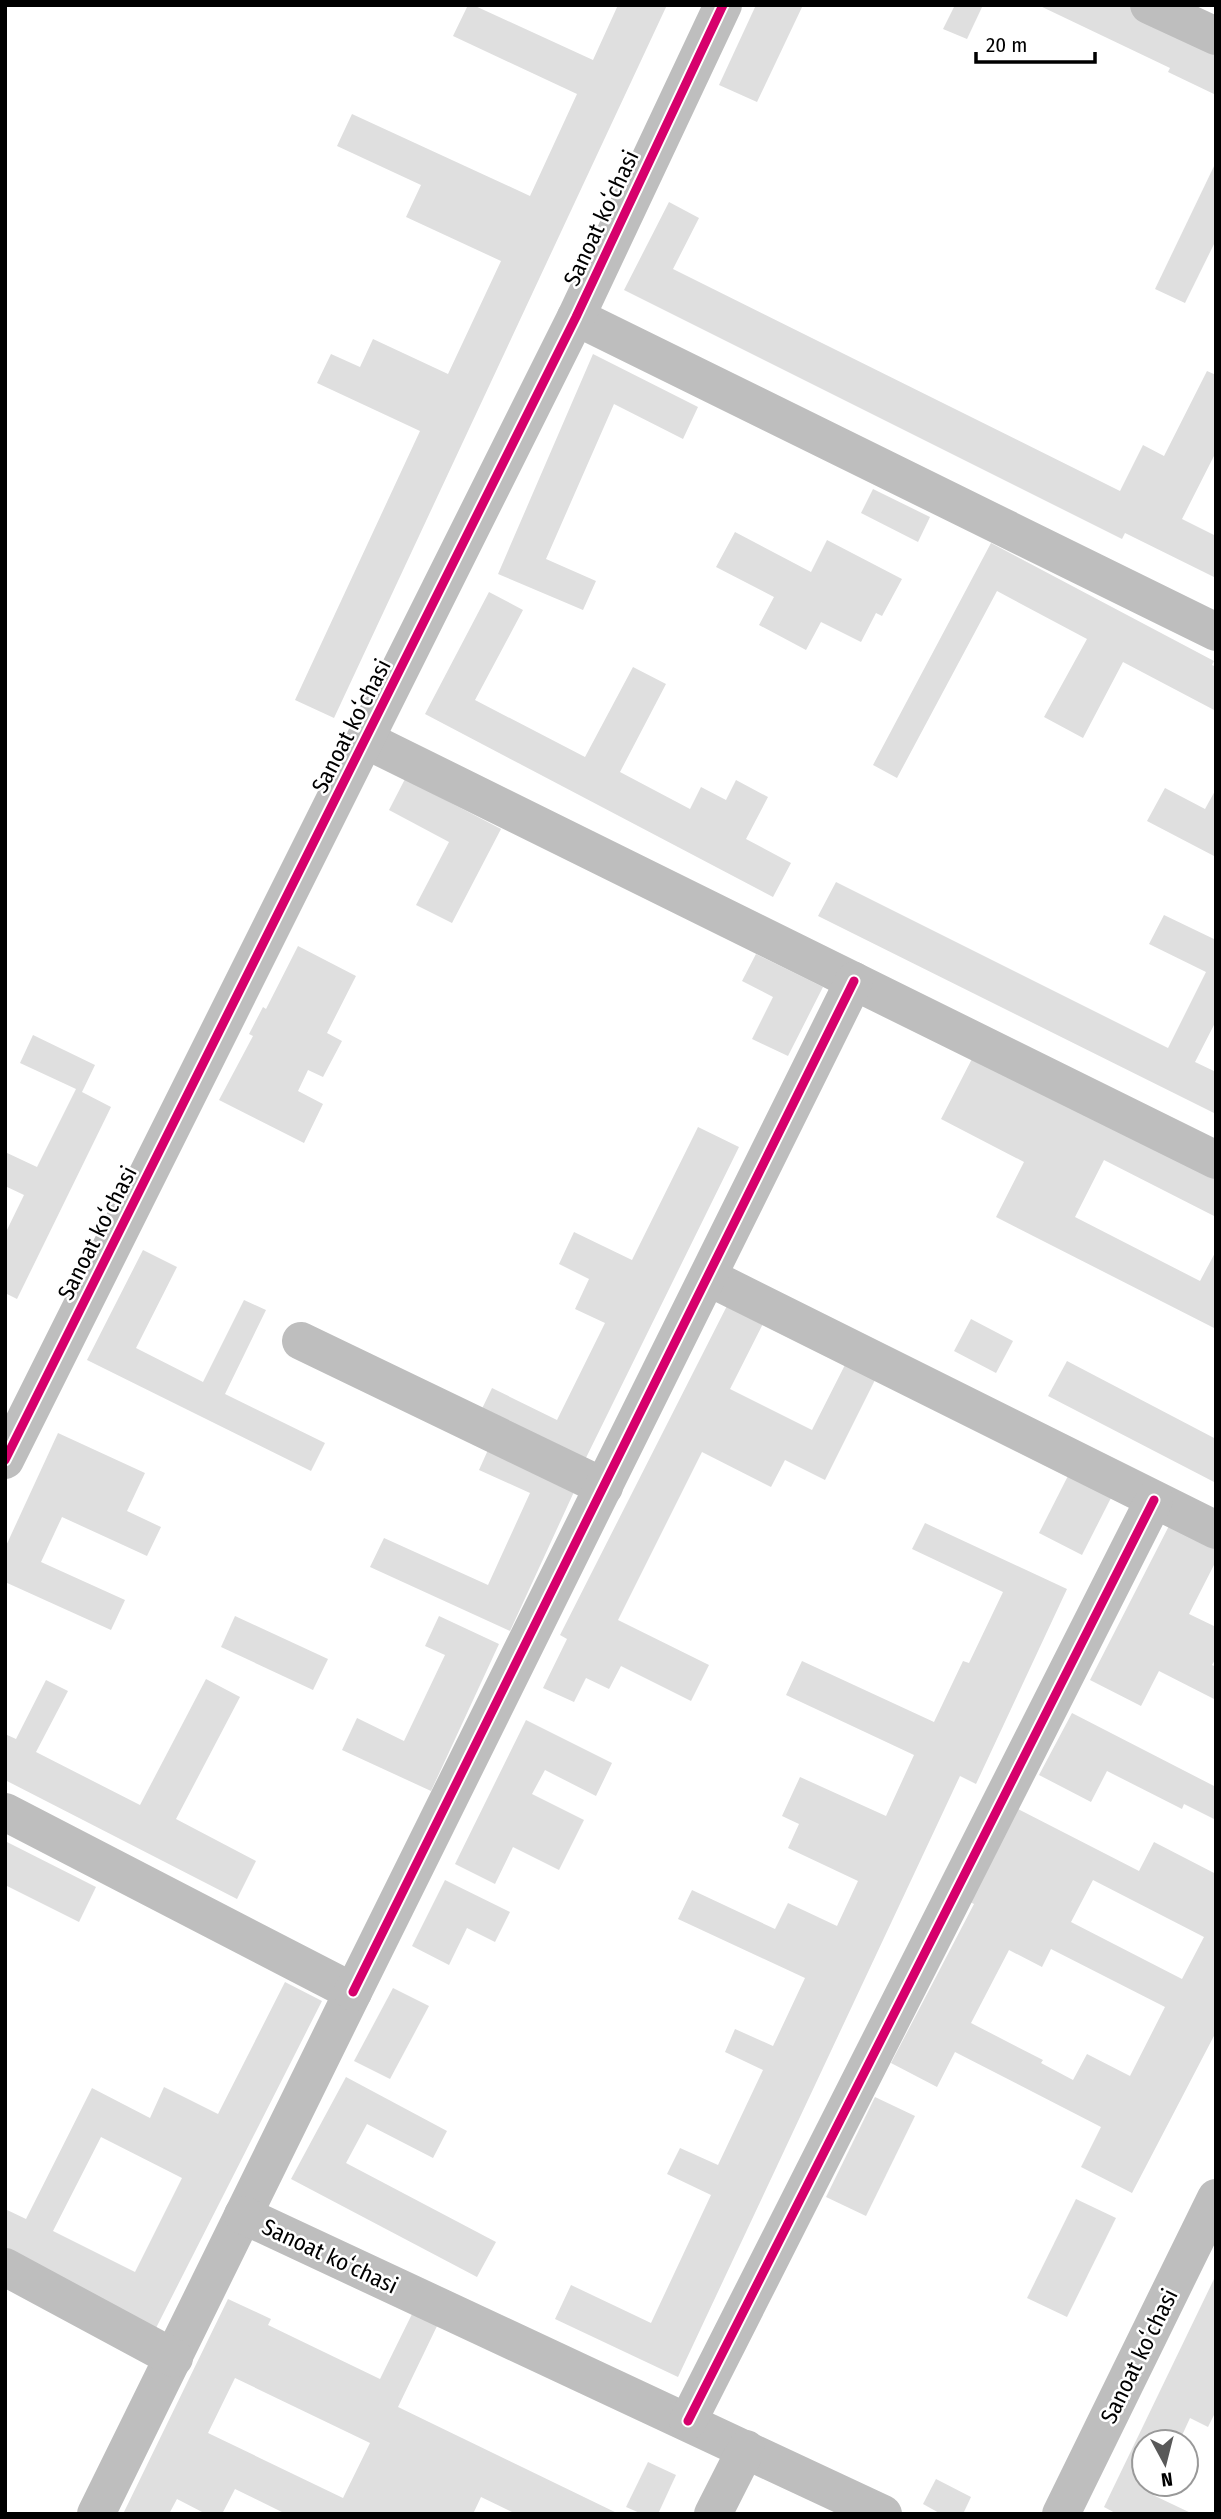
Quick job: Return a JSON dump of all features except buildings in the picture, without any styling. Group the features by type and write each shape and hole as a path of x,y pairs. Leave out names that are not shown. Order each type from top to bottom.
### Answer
{"street":[{"name":"Sanoat koʻchasi","path":"5,1460 576,317 723,5"},
{"path":"1149,5 1216,36"},
{"path":"576,317 1216,632"},
{"path":"366,740 1216,1160"},
{"name":"Sanoat koʻchasi","path":"854,981 243,2216 883,2514"},
{"path":"708,1277 1216,1530"},
{"path":"301,1341 604,1487"},
{"path":"688,2421 1154,1500"},
{"path":"5,1812 353,1992"},
{"name":"Sanoat koʻchasi","path":"1061,2514 1216,2199"},
{"path":"96,2514 243,2216"},
{"path":"5,2267 174,2358"},
{"path":"713,2514 746,2449"}],"cycle path":[{"path":"5,1460 576,317 723,5"},
{"path":"353,1992 854,981"},
{"path":"688,2421 1154,1500"}]}
